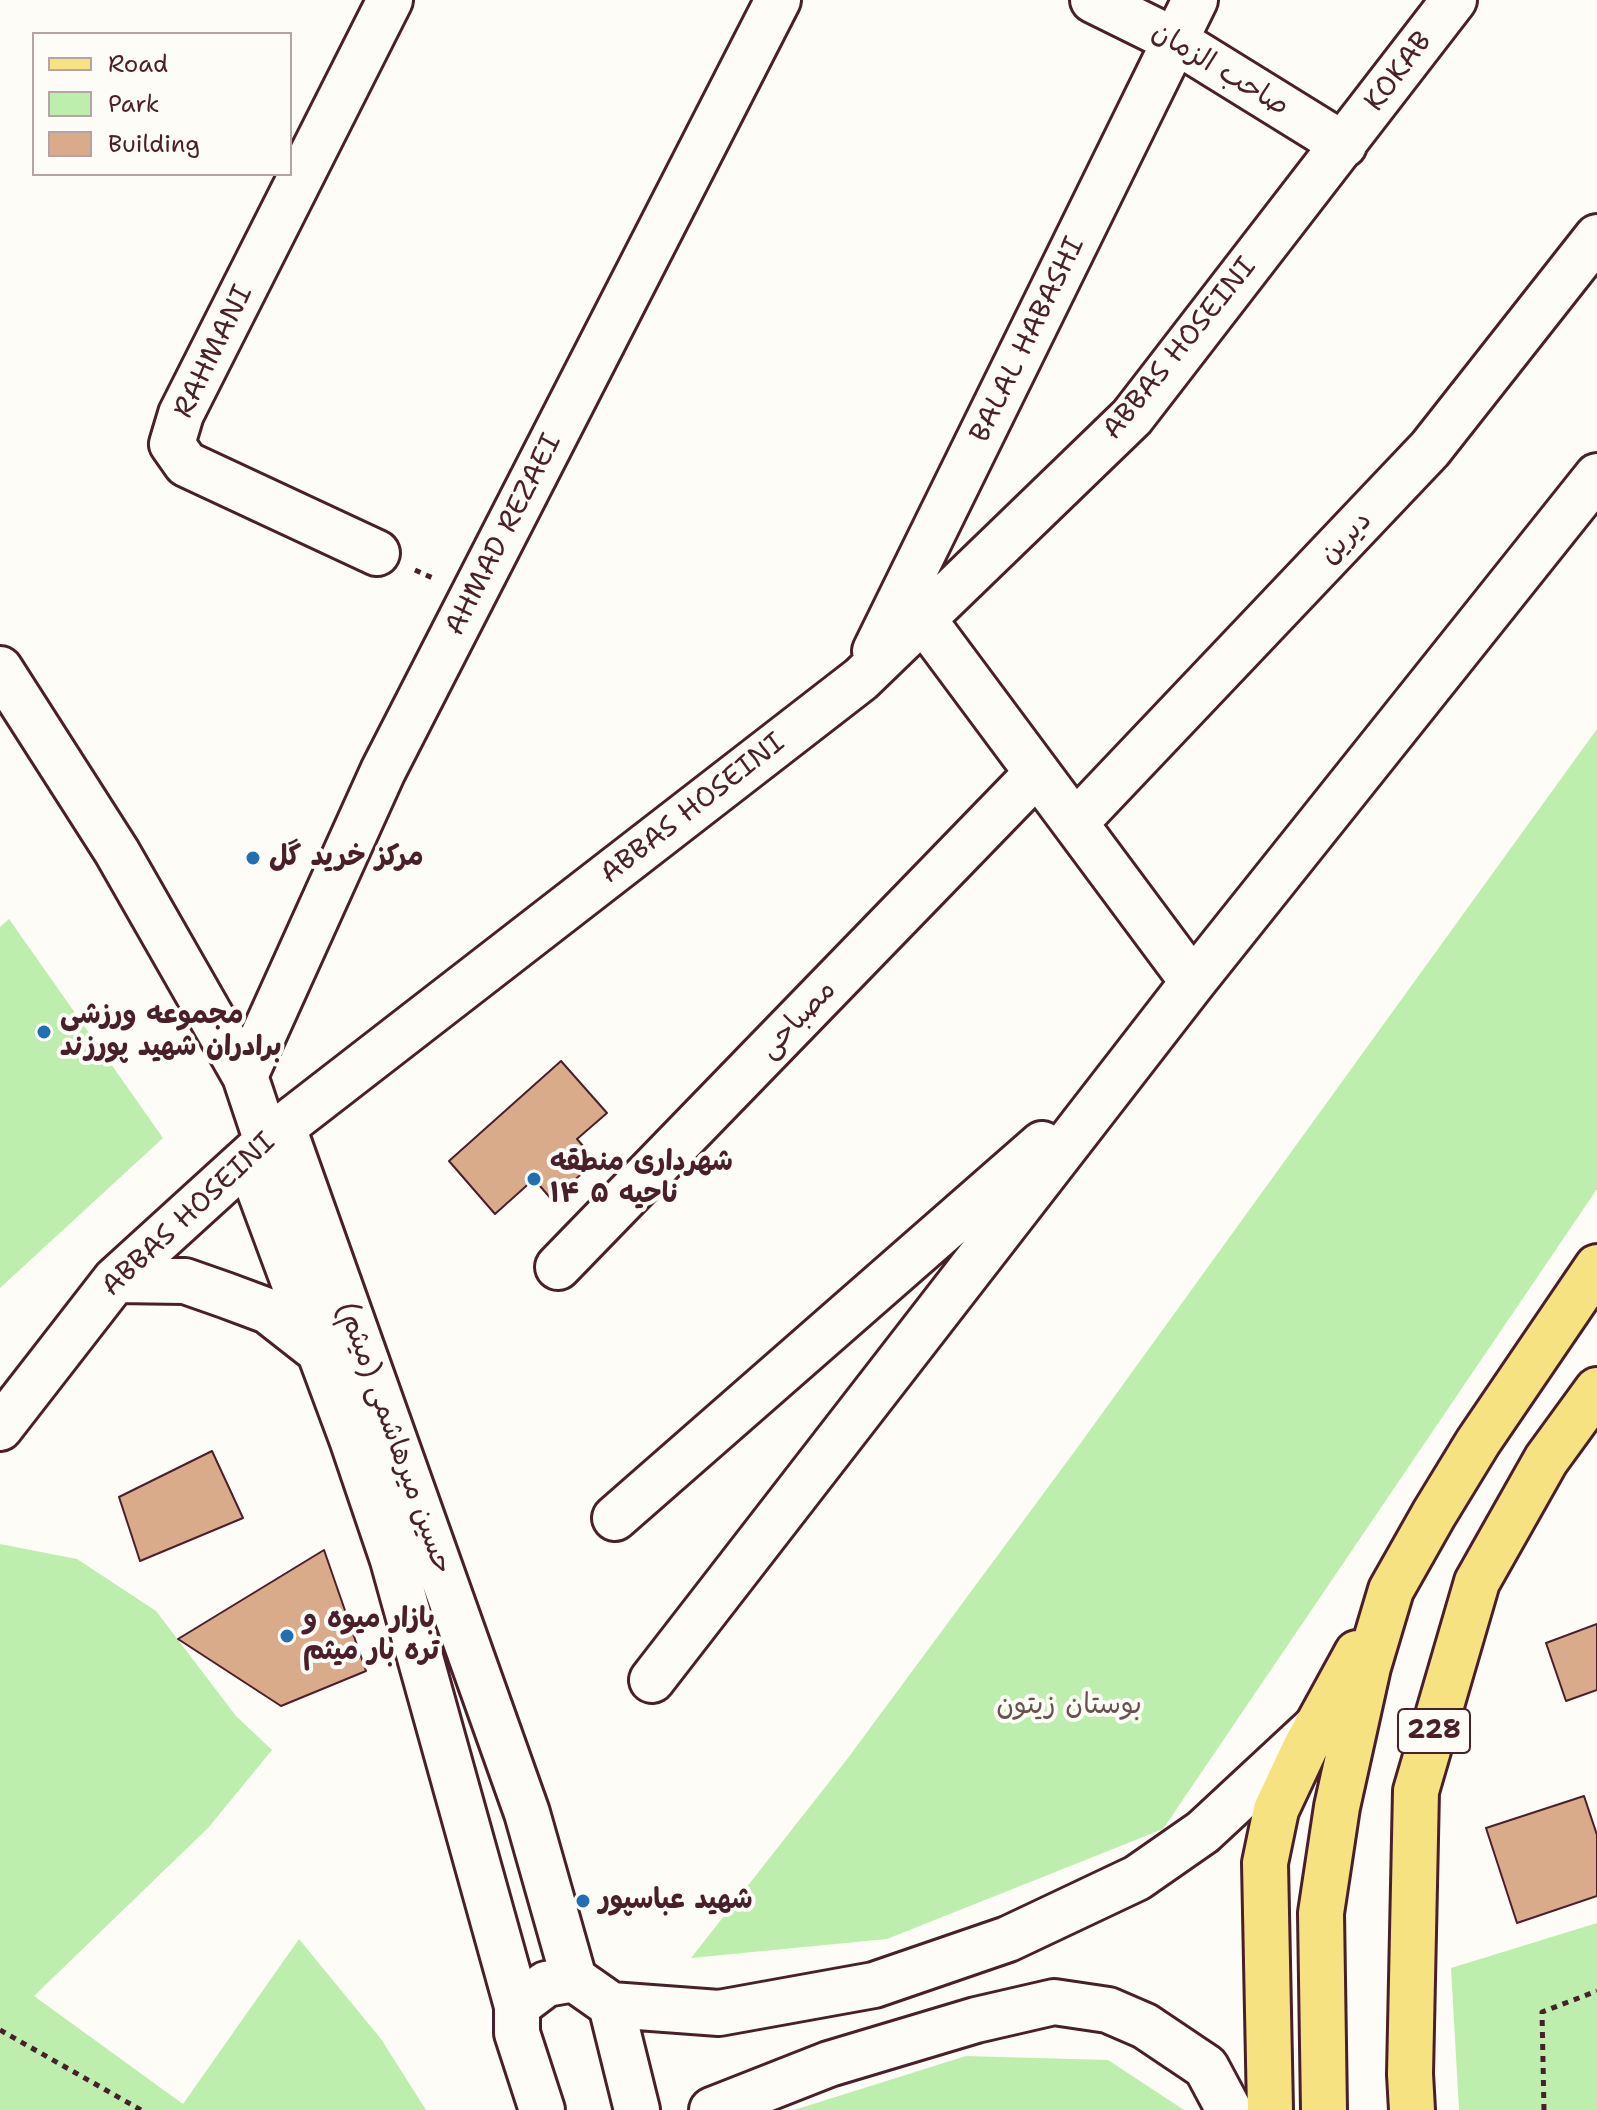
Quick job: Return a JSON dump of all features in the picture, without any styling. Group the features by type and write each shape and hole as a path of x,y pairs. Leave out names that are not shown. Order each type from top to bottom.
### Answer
{"main road":[{"name":"228","path":"1324,2110 1321,1913 1337,1807 1368,1667 1391,1590 1478,1442 1597,1267"},
{"name":"228","path":"1412,2110 1410,2059 1416,1791 1477,1582 1546,1460 1597,1390"},
{"path":"1270,2110 1265,1863 1276,1810 1347,1668 1384,1615"}],"street":[{"name":"RAHMANI","path":"377,553 186,464 172,444 181,414 390,0"},
{"name":"AHMAD REZAEI","path":"245,1076 383,771 778,0"},
{"name":"صاحب الزمان","path":"1093,0 1176,41 1344,145"},
{"name":"BALAL HABASHI","path":"861,679 1195,0"},
{"name":"KOKAB","path":"1344,145 1454,0"},
{"name":"ABBAS HOSEINI","path":"0,1428 115,1280 266,1142 861,679 1132,417 1344,145"},
{"name":"دیرین","path":"1075,823 1430,449 1597,237"},
{"path":"652,1680 1193,982 1597,476"},
{"path":"923,619 1193,982"},
{"path":"0,669 117,852 245,1076 266,1142"},
{"name":"مصباحی","path":"558,1267 1037,773"},
{"path":"615,1518 1119,1077"},
{"name":"حسین میرهاشمی (میثم)","path":"266,1142 319,1351 393,1560 517,2006 517,2033 542,2110"},
{"name":"حسین میرهاشمی (میثم)","path":"266,1142 527,1813 574,1979"},
{"path":"115,1280 185,1281 268,1311 319,1351"},
{"path":"517,2006 546,1984 574,1979 611,2005 719,2013 874,1985 1008,1939 1137,1878 1203,1832 1317,1725"},
{"path":"712,2110 829,2064 976,2020 1054,2002 1108,2010 1145,2026 1206,2067 1229,2110"},
{"path":"611,2005 637,2110"}],"path":[{"path":"377,553 472,596"},
{"path":"1544,2110 1542,2012 1597,1991"},
{"path":"0,2030 141,2110"}],"green space":[{"name":"بوستان زیتون","path":"1597,729 1597,1189 1163,1829 887,1939 691,1958 848,1758 1080,1444"},
{"name":"مجموعه ورزشی برادران شهید پورزند","path":"9,919 163,1138 0,1288 0,927"},
{"path":"0,1544 77,1559 156,1611 236,1716 272,1750 208,1828 34,1996 183,2104 299,1939 381,2039 426,2110 0,2110"},
{"path":"1597,1923 1597,2110 1459,2110 1451,1968"},
{"path":"966,2056 1108,2060 1184,2110 794,2110"}],"building":[{"path":"561,1061 607,1113 577,1139 596,1161 552,1200 534,1179 495,1214 449,1161"},
{"path":"212,1451 243,1518 140,1561 119,1497"},
{"path":"324,1550 366,1671 281,1706 178,1639"},
{"path":"1597,1624 1597,1690 1566,1701 1546,1643"},
{"path":"1584,1796 1597,1835 1597,1896 1517,1923 1486,1828"}],"place":[{"name":"مرکز خرید گل","path":"253,858"},
{"name":"مجموعه ورزشی برادران شهید پورزند","path":"44,1032"},
{"name":"شهرداری منطقه ۱۴ ناحیه ۵","path":"534,1179"},
{"name":"بازار میوه و تره بار میثم","path":"287,1636"},
{"name":"شهید عباسپور","path":"583,1901"}]}
